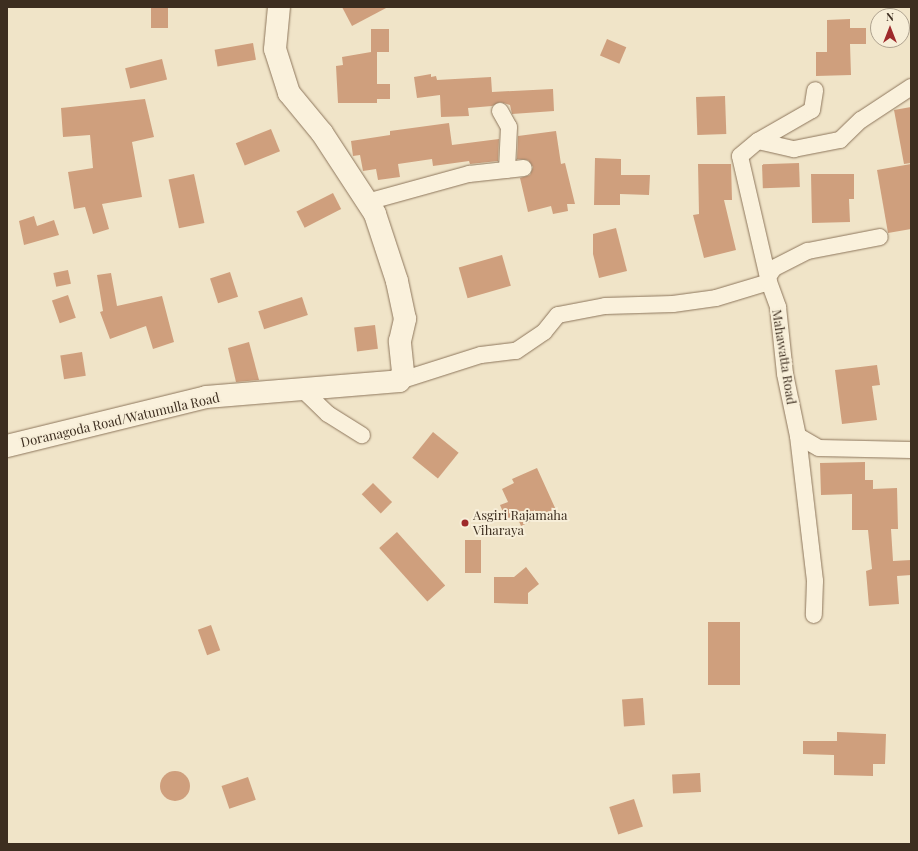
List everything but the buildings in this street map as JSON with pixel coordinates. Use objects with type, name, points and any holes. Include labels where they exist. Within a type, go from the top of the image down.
[{"type":"street","points":[[279,7],[275,49],[289,93],[322,133],[375,214],[397,281],[405,319],[400,341],[403,372],[399,381]]},
{"type":"street","points":[[758,141],[794,148],[840,140],[861,120],[911,87]]},
{"type":"street","points":[[758,141],[812,110],[816,90]]},
{"type":"street","points":[[500,111],[509,127],[507,170]]},
{"type":"street","name":"Mahawatta Road","points":[[758,141],[740,156],[768,280],[778,307],[785,374],[798,436],[815,581],[814,615]]},
{"type":"street","points":[[367,202],[469,174],[524,168]]},
{"type":"street","points":[[399,381],[481,355],[516,350],[544,332],[558,315],[605,306],[673,304],[716,298],[768,280],[774,268],[808,251],[880,237]]},
{"type":"street","name":"Doranagoda Road/Watumulla Road","points":[[7,446],[206,397],[399,381]]},
{"type":"street","points":[[301,388],[328,414],[362,435]]},
{"type":"street","points":[[798,436],[819,448],[911,450]]},
{"type":"place","name":"Asgiri Rajamaha Viharaya","points":[[465,523]]}]
